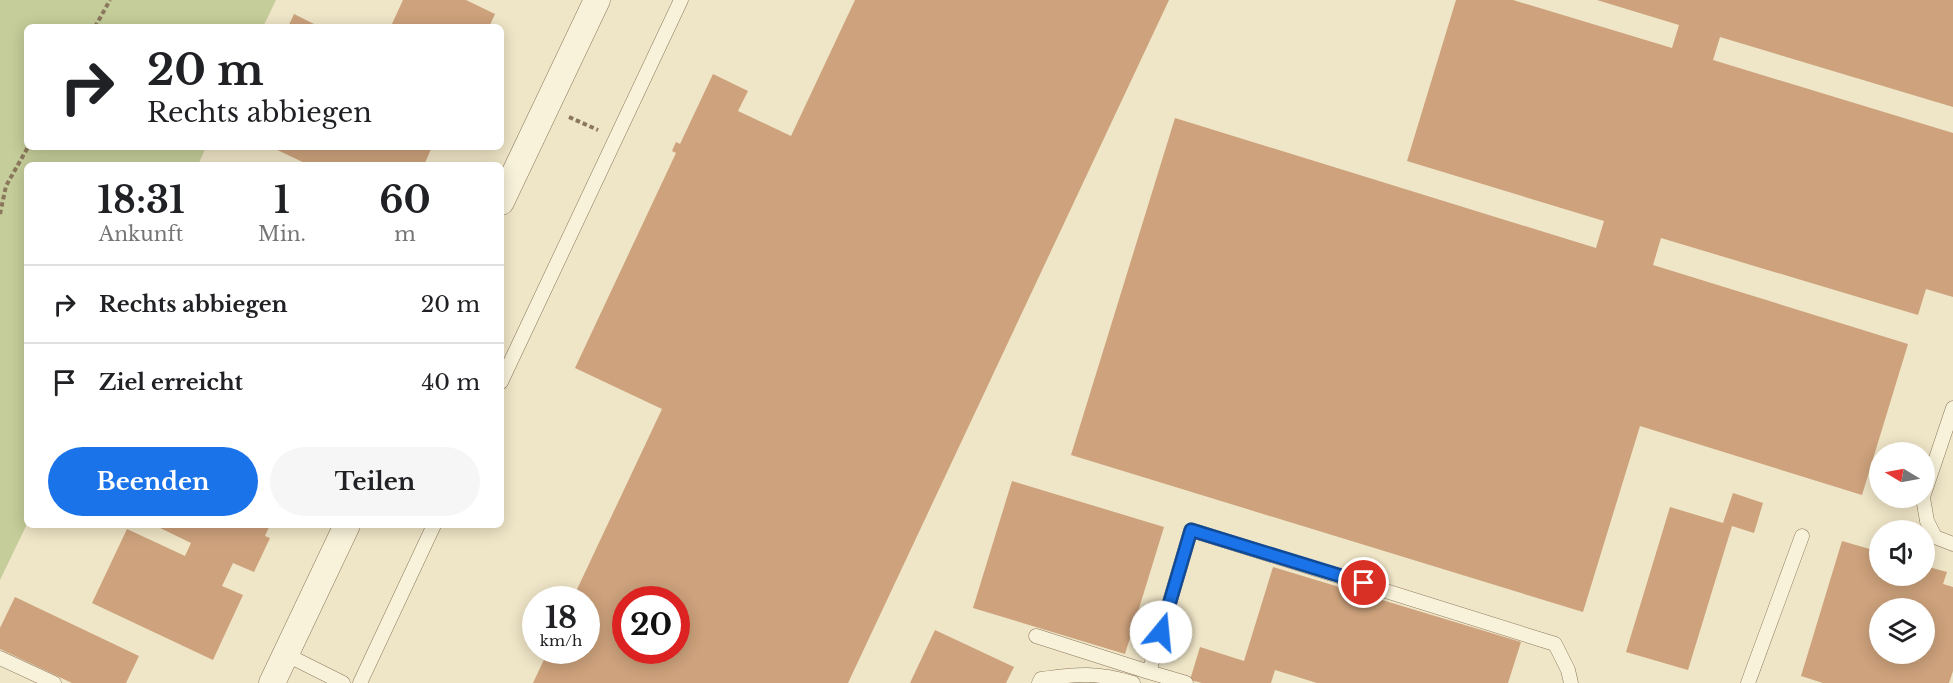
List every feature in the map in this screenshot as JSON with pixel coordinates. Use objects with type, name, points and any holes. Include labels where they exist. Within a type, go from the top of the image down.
[{"type":"street","points":[[504,196],[597,0]]},
{"type":"street","points":[[272,683],[346,528]]},
{"type":"lane","points":[[504,376],[681,0]]},
{"type":"lane","points":[[1935,463],[1953,408]]},
{"type":"lane","points":[[1925,508],[1927,521],[1935,537],[1953,544]]},
{"type":"lane","points":[[360,683],[433,528]]},
{"type":"lane","points":[[1149,672],[1191,530],[1555,644],[1568,670],[1571,683]]},
{"type":"lane","points":[[1748,683],[1802,536]]},
{"type":"lane","points":[[1036,636],[1186,683]]},
{"type":"lane","points":[[285,654],[343,683]]},
{"type":"lane","points":[[0,658],[54,683]]},
{"type":"lane","points":[[1039,683],[1041,679],[1076,674],[1106,674],[1133,683]]},
{"type":"path","points":[[97,24],[110,0]]},
{"type":"path","points":[[546,107],[616,138]]},
{"type":"path","points":[[0,214],[6,186],[26,150]]},
{"type":"green space","points":[[0,0],[276,0],[264,24],[24,24],[24,150],[205,150],[199,162],[24,162],[25,528],[0,580]]},
{"type":"building","points":[[403,0],[466,0],[495,14],[490,24],[392,24]]},
{"type":"building","points":[[855,0],[1169,0],[848,683],[533,683],[542,664],[600,664],[600,586],[579,586],[662,409],[575,368],[676,153],[672,151],[676,142],[680,144],[713,74],[748,91],[738,111],[791,136]]},
{"type":"building","points":[[1456,0],[1513,0],[1672,48],[1679,25],[1597,0],[1953,0],[1953,107],[1720,37],[1713,60],[1953,133],[1953,297],[1926,289],[1918,315],[1661,238],[1653,265],[1908,344],[1878,442],[1869,442],[1869,472],[1862,495],[1640,426],[1583,612],[1071,455],[1175,118],[1596,248],[1604,221],[1407,161]]},
{"type":"building","points":[[294,14],[314,24],[289,24]]},
{"type":"building","points":[[277,150],[431,150],[425,162],[303,162]]},
{"type":"building","points":[[1012,481],[1164,527],[1125,654],[973,608]]},
{"type":"building","points":[[1733,493],[1763,503],[1754,533],[1732,526],[1688,670],[1626,652],[1670,507],[1723,523]]},
{"type":"building","points":[[160,528],[269,528],[265,536],[270,538],[254,572],[233,563],[222,586],[243,595],[213,660],[92,603],[127,529],[185,556],[191,543]]},
{"type":"building","points":[[1842,541],[1869,549],[1869,586],[1935,586],[1935,569],[1947,572],[1943,584],[1953,587],[1953,671],[1949,683],[1823,683],[1801,676]]},
{"type":"building","points":[[1273,567],[1521,642],[1508,683],[1317,683],[1275,670],[1271,683],[1202,683],[1190,680],[1200,647],[1244,661]]},
{"type":"building","points":[[15,597],[139,656],[126,683],[72,683],[0,649],[0,628]]},
{"type":"building","points":[[935,630],[1014,667],[1006,683],[910,683]]},
{"type":"route","points":[[1161,632],[1191,530],[1364,583]]}]
